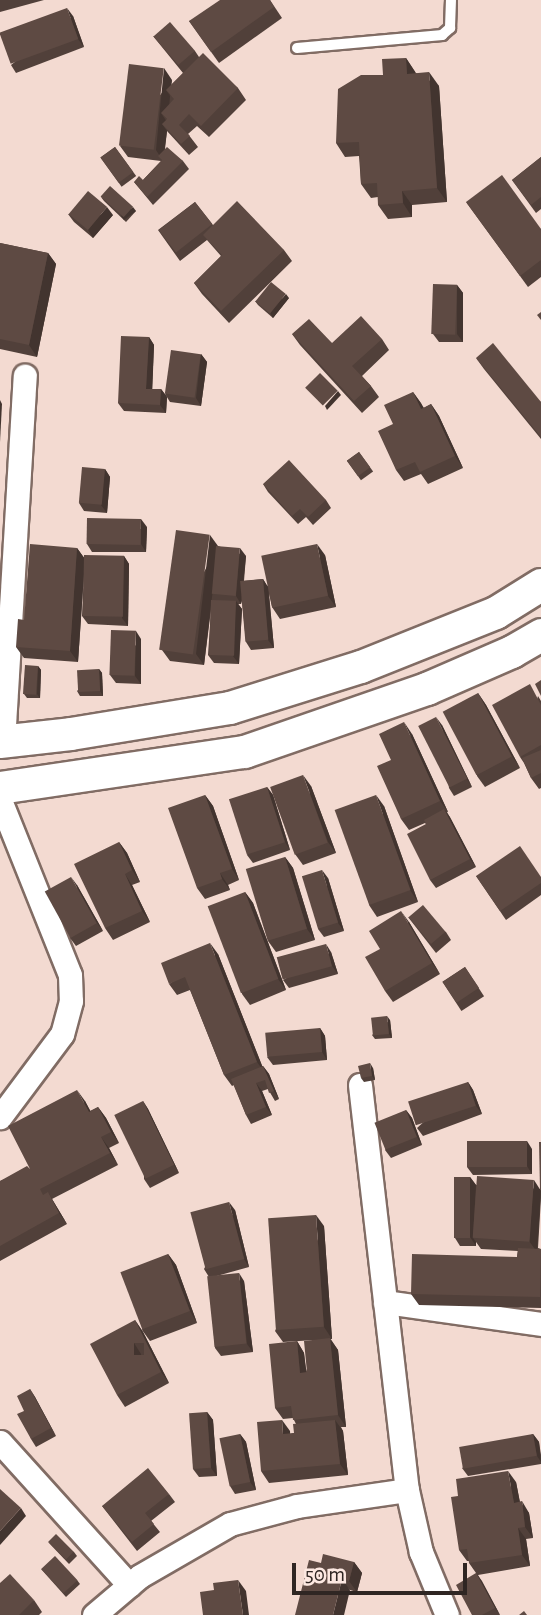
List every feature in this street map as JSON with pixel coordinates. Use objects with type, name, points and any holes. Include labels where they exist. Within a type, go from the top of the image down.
[{"type":"main road","points":[[1,742],[71,734],[230,708],[360,667],[496,613],[541,585]]},
{"type":"main road","points":[[0,788],[246,752],[427,689],[512,652],[541,635]]},
{"type":"street","points":[[1,742],[25,376]]},
{"type":"street","points":[[0,800],[70,975],[71,1001],[62,1034],[0,1117]]},
{"type":"street","points":[[360,1085],[407,1490],[421,1552],[447,1615]]},
{"type":"street","points":[[385,1302],[541,1324]]},
{"type":"street","points":[[0,1442],[129,1585]]},
{"type":"street","points":[[94,1615],[129,1585],[230,1524],[298,1506],[407,1490]]},
{"type":"lane","points":[[297,48],[442,34],[450,28],[451,0]]},
{"type":"building","points":[[220,0],[270,0],[274,7],[211,52],[189,21]]},
{"type":"building","points":[[67,8],[78,39],[11,64],[0,32]]},
{"type":"building","points":[[170,22],[195,51],[178,65],[153,36]]},
{"type":"building","points":[[203,53],[238,88],[201,126],[189,114],[179,125],[190,136],[181,144],[162,124],[167,119],[161,113],[174,99],[166,90]]},
{"type":"building","points":[[406,58],[407,74],[429,72],[437,188],[402,191],[403,203],[378,205],[377,183],[361,184],[359,142],[336,143],[338,89],[361,75],[383,75],[382,59]]},
{"type":"building","points":[[129,64],[164,68],[154,150],[119,145]]},
{"type":"building","points":[[115,147],[133,172],[119,183],[100,158]]},
{"type":"building","points":[[167,147],[183,161],[147,197],[134,182],[139,176],[143,180],[162,160],[158,156]]},
{"type":"building","points":[[541,157],[541,197],[531,205],[512,180]]},
{"type":"building","points":[[502,175],[541,229],[541,260],[520,276],[466,202]]},
{"type":"building","points":[[110,186],[133,207],[124,217],[101,196]]},
{"type":"building","points":[[88,191],[107,207],[88,230],[69,214]]},
{"type":"building","points":[[237,201],[284,250],[221,311],[194,283],[222,255],[203,235]]},
{"type":"building","points":[[195,202],[212,224],[176,252],[159,230]]},
{"type":"building","points":[[0,243],[48,253],[29,345],[0,339]]},
{"type":"building","points":[[271,282],[286,294],[270,313],[255,301]]},
{"type":"building","points":[[433,284],[457,285],[455,335],[431,334]]},
{"type":"building","points":[[361,316],[382,339],[352,366],[371,386],[354,401],[292,334],[309,319],[332,343]]},
{"type":"building","points":[[121,336],[149,337],[146,389],[161,389],[160,405],[118,403]]},
{"type":"building","points":[[493,343],[541,402],[541,437],[476,358]]},
{"type":"building","points":[[171,350],[201,354],[195,398],[165,394]]},
{"type":"building","points":[[320,373],[338,391],[323,406],[305,388]]},
{"type":"building","points":[[413,392],[421,409],[431,404],[455,456],[420,472],[415,462],[396,470],[378,431],[393,424],[384,405]]},
{"type":"building","points":[[359,452],[370,467],[358,476],[347,461]]},
{"type":"building","points":[[289,460],[326,500],[308,517],[300,509],[292,516],[263,484]]},
{"type":"building","points":[[82,467],[105,469],[102,505],[79,503]]},
{"type":"building","points":[[87,518],[141,519],[141,545],[87,544]]},
{"type":"building","points":[[176,530],[210,535],[193,655],[159,650]]},
{"type":"building","points":[[30,544],[77,548],[70,651],[16,647],[18,619],[24,620]]},
{"type":"building","points":[[317,544],[328,596],[272,608],[261,556]]},
{"type":"building","points":[[216,546],[240,548],[236,596],[212,594]]},
{"type":"building","points":[[84,555],[124,556],[123,617],[83,616]]},
{"type":"building","points":[[263,579],[268,640],[245,642],[240,581]]},
{"type":"building","points":[[211,600],[236,601],[234,656],[209,655]]},
{"type":"building","points":[[111,630],[136,631],[134,676],[109,675]]},
{"type":"building","points":[[25,665],[38,666],[36,695],[23,694]]},
{"type":"building","points":[[99,669],[100,691],[78,692],[77,670]]},
{"type":"building","points":[[541,680],[541,696],[535,684]]},
{"type":"building","points":[[530,684],[541,705],[541,745],[520,757],[492,705]]},
{"type":"building","points":[[478,693],[512,757],[476,775],[443,712]]},
{"type":"building","points":[[436,717],[467,778],[450,788],[418,726]]},
{"type":"building","points":[[404,722],[440,801],[401,819],[377,766],[391,760],[379,734]]},
{"type":"building","points":[[541,750],[541,773],[531,778],[522,758]]},
{"type":"building","points":[[303,775],[328,843],[295,855],[270,787]]},
{"type":"building","points":[[267,787],[285,842],[247,855],[229,799]]},
{"type":"building","points":[[205,795],[232,869],[220,873],[222,879],[197,888],[168,808]]},
{"type":"building","points":[[376,795],[411,890],[369,905],[335,810]]},
{"type":"building","points":[[444,809],[470,859],[430,880],[407,834],[426,824],[424,820]]},
{"type":"building","points":[[119,842],[132,870],[125,874],[142,911],[105,928],[74,864]]},
{"type":"building","points":[[520,846],[541,877],[541,883],[500,911],[476,876]]},
{"type":"building","points":[[285,857],[307,929],[268,941],[246,869]]},
{"type":"building","points":[[322,870],[338,923],[318,929],[302,876]]},
{"type":"building","points":[[71,877],[97,923],[70,938],[45,892]]},
{"type":"building","points":[[245,892],[278,979],[241,993],[208,906]]},
{"type":"building","points":[[423,905],[445,932],[431,944],[408,917]]},
{"type":"building","points":[[401,911],[432,963],[385,991],[365,957],[380,949],[369,931]]},
{"type":"building","points":[[210,943],[257,1062],[224,1075],[185,977],[169,984],[161,963]]},
{"type":"building","points":[[326,944],[332,966],[283,979],[277,957]]},
{"type":"building","points":[[465,967],[479,988],[457,1003],[443,982]]},
{"type":"building","points":[[387,1016],[389,1034],[373,1036],[371,1018]]},
{"type":"building","points":[[320,1028],[322,1052],[267,1057],[265,1033]]},
{"type":"building","points":[[370,1063],[372,1076],[361,1078],[358,1066]]},
{"type":"building","points":[[263,1066],[274,1091],[269,1093],[265,1080],[256,1083],[266,1107],[246,1115],[231,1079]]},
{"type":"building","points":[[468,1082],[476,1106],[416,1125],[408,1101]]},
{"type":"building","points":[[77,1090],[89,1112],[98,1107],[111,1132],[101,1137],[110,1153],[40,1189],[43,1195],[48,1192],[59,1213],[0,1246],[0,1181],[27,1166],[30,1169],[8,1126]]},
{"type":"building","points":[[143,1101],[174,1165],[145,1179],[114,1115]]},
{"type":"building","points":[[406,1110],[417,1137],[385,1150],[374,1123]]},
{"type":"building","points":[[467,1141],[527,1141],[527,1167],[467,1167]]},
{"type":"building","points":[[541,1142],[541,1190],[540,1190]]},
{"type":"building","points":[[477,1176],[534,1180],[530,1242],[473,1238]]},
{"type":"building","points":[[454,1177],[470,1177],[470,1238],[454,1238]]},
{"type":"building","points":[[229,1202],[244,1259],[206,1269],[190,1212]]},
{"type":"building","points":[[316,1215],[324,1327],[276,1330],[268,1218]]},
{"type":"building","points":[[518,1248],[541,1249],[540,1297],[411,1294],[412,1254],[517,1257]]},
{"type":"building","points":[[168,1254],[190,1311],[142,1329],[120,1272]]},
{"type":"building","points":[[239,1273],[246,1344],[215,1347],[207,1276]]},
{"type":"building","points":[[135,1320],[161,1372],[117,1395],[90,1344]],"holes":[[[134,1343],[144,1343],[144,1355],[134,1355]]]},
{"type":"building","points":[[330,1338],[338,1415],[293,1420],[291,1406],[275,1408],[269,1344],[297,1341],[300,1373],[307,1372],[304,1341]]},
{"type":"building","points":[[30,1389],[51,1428],[31,1439],[17,1414],[24,1411],[17,1396]]},
{"type":"building","points":[[207,1412],[211,1468],[193,1469],[189,1413]]},
{"type":"building","points":[[282,1420],[283,1434],[294,1433],[293,1424],[335,1420],[340,1464],[261,1471],[257,1422]]},
{"type":"building","points":[[240,1434],[250,1482],[230,1486],[219,1438]]},
{"type":"building","points":[[533,1434],[537,1456],[463,1469],[459,1447]]},
{"type":"building","points":[[148,1468],[169,1494],[145,1513],[154,1524],[132,1542],[102,1506]]},
{"type":"building","points":[[508,1471],[514,1503],[522,1501],[525,1527],[518,1528],[522,1555],[469,1563],[467,1549],[459,1550],[451,1497],[458,1496],[456,1479]]},
{"type":"building","points":[[0,1489],[21,1508],[0,1531]]},
{"type":"building","points":[[56,1534],[74,1552],[66,1559],[48,1542]]},
{"type":"building","points":[[323,1554],[354,1562],[349,1581],[342,1579],[333,1615],[295,1615],[309,1560],[321,1563]]},
{"type":"building","points":[[55,1556],[78,1580],[64,1593],[41,1569]]},
{"type":"building","points":[[476,1573],[495,1608],[482,1615],[472,1615],[456,1585]]},
{"type":"building","points":[[10,1574],[34,1600],[19,1615],[0,1615],[0,1583]]},
{"type":"building","points":[[238,1580],[243,1615],[203,1615],[200,1592],[214,1590],[213,1583]]}]
